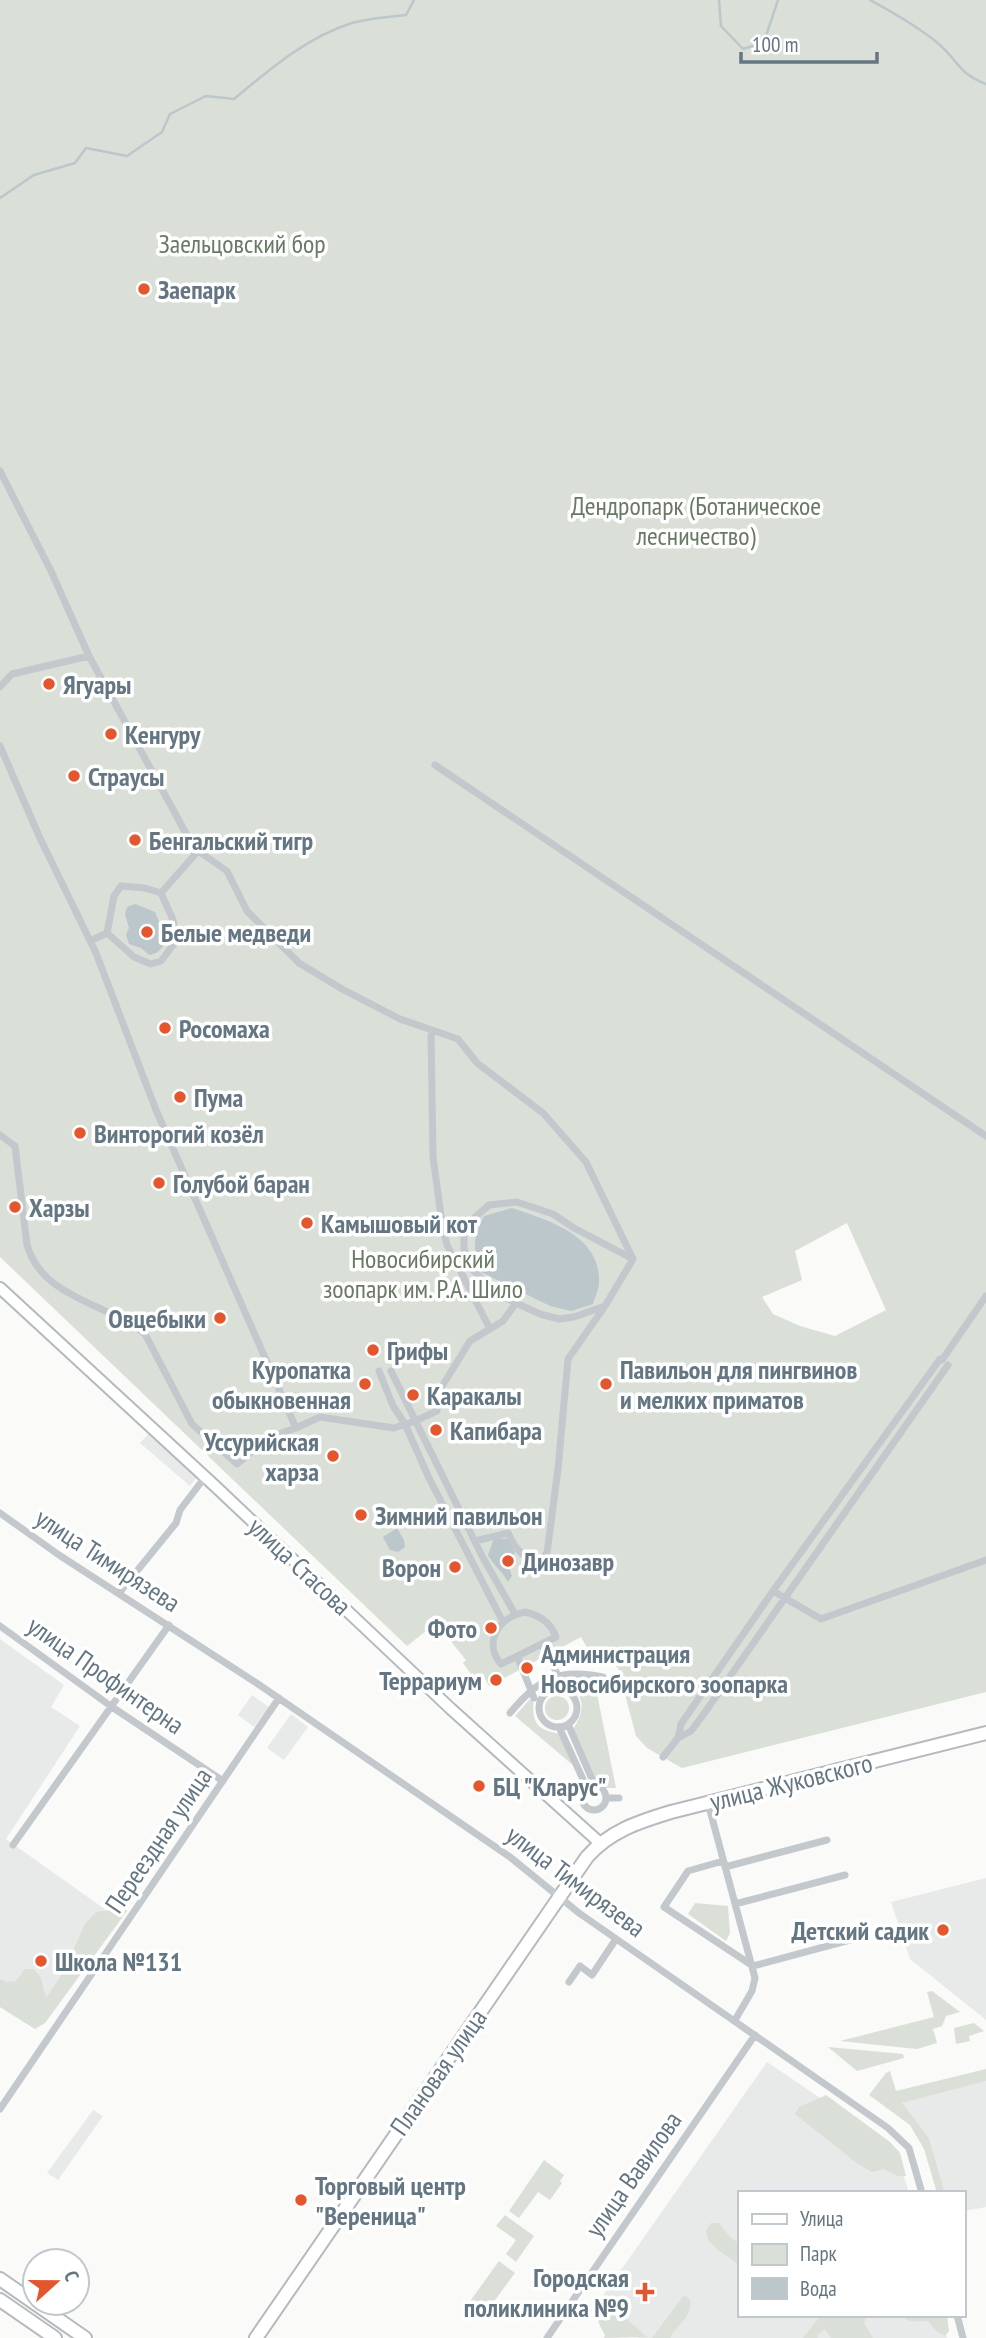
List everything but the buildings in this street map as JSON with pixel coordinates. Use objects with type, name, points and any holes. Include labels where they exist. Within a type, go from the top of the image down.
[{"type":"main road","name":"улица Жуковского","points":[[600,1843],[626,1827],[708,1802],[986,1733]]},
{"type":"main road","name":"Плановая улица","points":[[256,2338],[559,1897],[600,1843]]},
{"type":"main road","points":[[0,2279],[85,2338]]},
{"type":"main road","points":[[0,2300],[55,2338]]},
{"type":"street","points":[[0,471],[51,571],[89,656],[194,848],[227,871],[247,911],[299,963],[400,1019],[458,1039],[477,1063],[543,1114],[586,1162],[633,1259]]},
{"type":"street","points":[[0,687],[12,674],[89,656]]},
{"type":"street","points":[[0,746],[90,941],[156,1110],[296,1428]]},
{"type":"street","points":[[435,765],[986,1136]]},
{"type":"street","points":[[0,775],[10,771]]},
{"type":"street","points":[[161,893],[198,851]]},
{"type":"street","points":[[121,886],[145,888],[161,893],[173,920],[177,940],[161,961],[151,964],[134,957],[107,933],[114,896],[121,886]]},
{"type":"street","points":[[90,941],[107,933]]},
{"type":"street","points":[[431,1031],[433,1157],[443,1230],[447,1245],[489,1329]]},
{"type":"street","points":[[0,1135],[15,1146],[31,1260],[60,1289],[134,1325],[145,1334],[192,1424],[237,1464],[267,1438],[320,1417],[394,1428],[436,1411],[438,1393],[470,1341],[503,1321],[516,1303]]},
{"type":"street","points":[[443,1230],[464,1227],[489,1205],[517,1202],[554,1214],[574,1228],[633,1259]]},
{"type":"street","points":[[464,1227],[464,1249],[471,1268],[500,1295],[540,1314],[559,1319],[574,1317],[605,1306]]},
{"type":"street","points":[[475,1541],[508,1533],[513,1546],[525,1558],[539,1563],[547,1553],[568,1359],[605,1306],[633,1259]]},
{"type":"street","name":"улица Стасова","points":[[0,1288],[205,1476],[444,1702],[600,1843]]},
{"type":"street","points":[[678,1738],[691,1731],[703,1715],[986,1296]]},
{"type":"street","points":[[663,1758],[678,1738],[681,1724],[773,1591],[943,1361]]},
{"type":"street","points":[[379,1371],[393,1406],[405,1424],[463,1547],[503,1622]]},
{"type":"street","points":[[390,1371],[475,1541],[515,1614]]},
{"type":"street","points":[[119,1592],[176,1524],[180,1510],[205,1476]]},
{"type":"street","name":"улица Тимирязева","points":[[0,1513],[59,1555],[279,1698],[510,1857],[616,1939],[888,2128],[909,2148],[921,2191]]},
{"type":"street","points":[[773,1591],[821,1619],[986,1560]]},
{"type":"street","points":[[525,1612],[538,1615],[547,1622],[556,1637],[518,1660],[502,1664],[495,1654],[494,1644],[496,1631],[503,1622],[515,1614],[525,1612]]},
{"type":"street","points":[[13,1844],[169,1625]]},
{"type":"street","name":"улица Профинтерна","points":[[0,1626],[112,1707],[223,1781]]},
{"type":"street","points":[[545,1646],[558,1676]]},
{"type":"street","points":[[518,1660],[534,1698]]},
{"type":"street","points":[[510,1713],[530,1690],[545,1681],[580,1672],[603,1677]]},
{"type":"street","points":[[545,1681],[549,1691]]},
{"type":"street","points":[[549,1691],[568,1692],[576,1702],[576,1714],[564,1726],[545,1722],[539,1712],[541,1700],[549,1691]]},
{"type":"street","name":"Переездная улица","points":[[0,2109],[279,1698]]},
{"type":"street","points":[[564,1726],[591,1787],[603,1791],[606,1798],[601,1808],[588,1812],[582,1799],[591,1787]]},
{"type":"street","points":[[606,1798],[619,1798]]},
{"type":"street","points":[[708,1802],[755,1978],[752,1991],[735,2020]]},
{"type":"street","points":[[827,1840],[688,1871],[664,1906],[753,1966],[861,1937]]},
{"type":"street","points":[[735,1904],[845,1875]]},
{"type":"street","points":[[569,1982],[580,1966],[592,1975],[616,1939]]},
{"type":"street","name":"улица Вавилова","points":[[547,2338],[755,2035]]},
{"type":"street","points":[[958,2317],[963,2338]]},
{"type":"shaded area","points":[[149,1433],[198,1476],[190,1486],[140,1443]]},
{"type":"shaded area","points":[[0,1639],[64,1685],[51,1707],[80,1726],[6,1839],[113,1915],[35,2029],[0,2007]]},
{"type":"shaded area","points":[[252,1695],[269,1707],[254,1727],[238,1715]]},
{"type":"shaded area","points":[[291,1714],[308,1727],[284,1760],[267,1748]]},
{"type":"shaded area","name":"Детский садик","points":[[986,1878],[986,2020],[910,1959],[891,1902]]},
{"type":"shaded area","points":[[767,2062],[878,2137],[900,2164],[908,2191],[738,2191],[738,2317],[941,2317],[947,2338],[639,2338],[595,2307]]},
{"type":"shaded area","points":[[986,2081],[986,2207],[965,2209],[965,2191],[944,2191],[929,2138],[901,2103]]},
{"type":"shaded area","points":[[93,2110],[103,2116],[58,2180],[47,2173]]},
{"type":"green space","points":[[0,0],[986,0],[986,1692],[682,1768],[647,1748],[636,1736],[618,1668],[588,1649],[581,1637],[489,1686],[482,1673],[473,1677],[463,1663],[466,1660],[436,1623],[407,1646],[0,1257]],"holes":[[[847,1223],[886,1310],[835,1336],[800,1326],[773,1314],[762,1297],[802,1280],[795,1251]]]},
{"type":"green space","points":[[570,1678],[594,1679],[616,1788],[605,1788],[596,1781],[573,1729],[582,1708],[581,1701],[575,1690],[560,1683]]},
{"type":"green space","points":[[557,1696],[566,1699],[569,1708],[566,1717],[557,1720],[548,1717],[545,1708],[548,1699]]},
{"type":"green space","points":[[534,1698],[533,1713],[537,1724],[545,1730],[560,1734],[574,1766],[515,1716]]},
{"type":"green space","points":[[124,1903],[127,1911],[45,2023],[35,2029],[0,2007],[0,1979],[7,1982],[16,1981],[25,1969],[33,1969],[37,1973],[47,1997],[65,1969],[85,1924],[96,1912],[110,1910]]},
{"type":"green space","points":[[695,1903],[728,1906],[730,1933],[726,1941],[688,1914]]},
{"type":"green space","points":[[932,1991],[960,2012],[946,2016],[942,2026],[933,2029],[937,2043],[917,2049],[840,2041],[934,2017],[927,1992]]},
{"type":"green space","points":[[974,2023],[984,2031],[969,2036],[970,2041],[956,2044],[954,2028]]},
{"type":"green space","points":[[828,2047],[903,2054],[904,2058],[857,2071]]},
{"type":"green space","points":[[986,2069],[986,2081],[902,2103],[929,2138],[944,2191],[936,2191],[924,2149],[910,2125],[869,2095],[890,2071],[896,2091]]},
{"type":"green space","points":[[826,2095],[890,2142],[900,2153],[906,2176],[898,2176],[884,2169],[872,2172],[795,2114],[799,2107]]},
{"type":"green space","points":[[544,2160],[564,2175],[560,2181],[562,2183],[550,2200],[538,2192],[519,2218],[509,2211]]},
{"type":"green space","points":[[505,2215],[534,2236],[516,2262],[506,2254],[516,2240],[496,2226]]},
{"type":"green space","points":[[711,2223],[719,2223],[738,2242],[738,2264],[710,2242],[706,2230]]},
{"type":"green space","points":[[499,2261],[515,2273],[484,2315],[468,2304]]},
{"type":"green space","points":[[684,2295],[690,2299],[691,2305],[684,2320],[670,2338],[652,2338]]},
{"type":"green space","points":[[600,2305],[609,2307],[612,2315],[628,2320],[647,2337],[604,2338],[597,2317]]},
{"type":"green space","points":[[819,2317],[866,2317],[864,2323],[873,2338],[831,2338],[825,2329],[817,2335],[818,2338],[803,2338]]},
{"type":"green space","points":[[947,2317],[949,2331],[945,2336],[935,2330],[928,2321],[910,2321],[904,2318]]},
{"type":"water","name":"Белые медведи","points":[[135,904],[155,912],[160,924],[167,929],[163,946],[154,954],[149,955],[141,948],[129,944],[126,935],[129,928],[125,914],[127,907]]},
{"type":"water","points":[[512,1208],[555,1224],[582,1241],[597,1266],[599,1282],[593,1304],[571,1311],[550,1306],[481,1272],[475,1244],[484,1216]]},
{"type":"water","points":[[397,1528],[405,1547],[398,1552],[390,1550],[383,1537]]},
{"type":"water","points":[[494,1538],[507,1539],[515,1552],[506,1567],[512,1576],[508,1582],[488,1555]]},
{"type":"waterway","points":[[0,198],[34,175],[75,163],[86,148],[127,156],[162,132],[170,114],[206,96],[234,99],[304,45],[358,21],[406,15],[414,0]]},
{"type":"waterway","points":[[719,0],[721,26],[743,49],[764,42],[778,0]]},
{"type":"waterway","points":[[870,0],[924,32],[940,45],[964,72],[986,84]]},
{"type":"place","name":"Заепарк","points":[[144,289]]},
{"type":"place","name":"Ягуары","points":[[49,684]]},
{"type":"place","name":"Кенгуру","points":[[111,734]]},
{"type":"place","name":"Страусы","points":[[74,776]]},
{"type":"place","name":"Бенгальский тигр","points":[[135,840]]},
{"type":"place","name":"Белые медведи","points":[[147,932]]},
{"type":"place","name":"Росомаха","points":[[165,1028]]},
{"type":"place","name":"Пума","points":[[180,1097]]},
{"type":"place","name":"Винторогий козёл","points":[[80,1133]]},
{"type":"place","name":"Голубой баран","points":[[159,1183]]},
{"type":"place","name":"Харзы","points":[[15,1207]]},
{"type":"place","name":"Камышовый кот","points":[[307,1223]]},
{"type":"place","name":"Овцебыки","points":[[220,1318]]},
{"type":"place","name":"Грифы","points":[[373,1350]]},
{"type":"place","name":"Куропатка обыкновенная","points":[[365,1384]]},
{"type":"place","name":"Павильон для пингвинов и мелких приматов","points":[[606,1384]]},
{"type":"place","name":"Каракалы","points":[[413,1395]]},
{"type":"place","name":"Капибара","points":[[436,1430]]},
{"type":"place","name":"Уссурийская харза","points":[[333,1456]]},
{"type":"place","name":"Зимний павильон","points":[[361,1515]]},
{"type":"place","name":"Динозавр","points":[[508,1561]]},
{"type":"place","name":"Ворон","points":[[455,1567]]},
{"type":"place","name":"Фото","points":[[491,1628]]},
{"type":"place","name":"Администрация Новосибирского зоопарка","points":[[527,1668]]},
{"type":"place","name":"Террариум","points":[[496,1680]]},
{"type":"place","name":"БЦ \"Кларус\"","points":[[479,1786]]},
{"type":"place","name":"Детский садик","points":[[943,1930]]},
{"type":"place","name":"Школа №131","points":[[41,1961]]},
{"type":"place","name":"Торговый центр \"Вереница\"","points":[[301,2200]]},
{"type":"place","name":"Городская поликлиника №9","points":[[645,2292]]},
{"type":"park label","name":"Заельцовский бор","points":[[242,243]]},
{"type":"park label","name":"Дендропарк (Ботаническое лесничество)","points":[[696,520]]},
{"type":"park label","name":"Новосибирский зоопарк им. Р.А. Шило","points":[[423,1273]]}]
